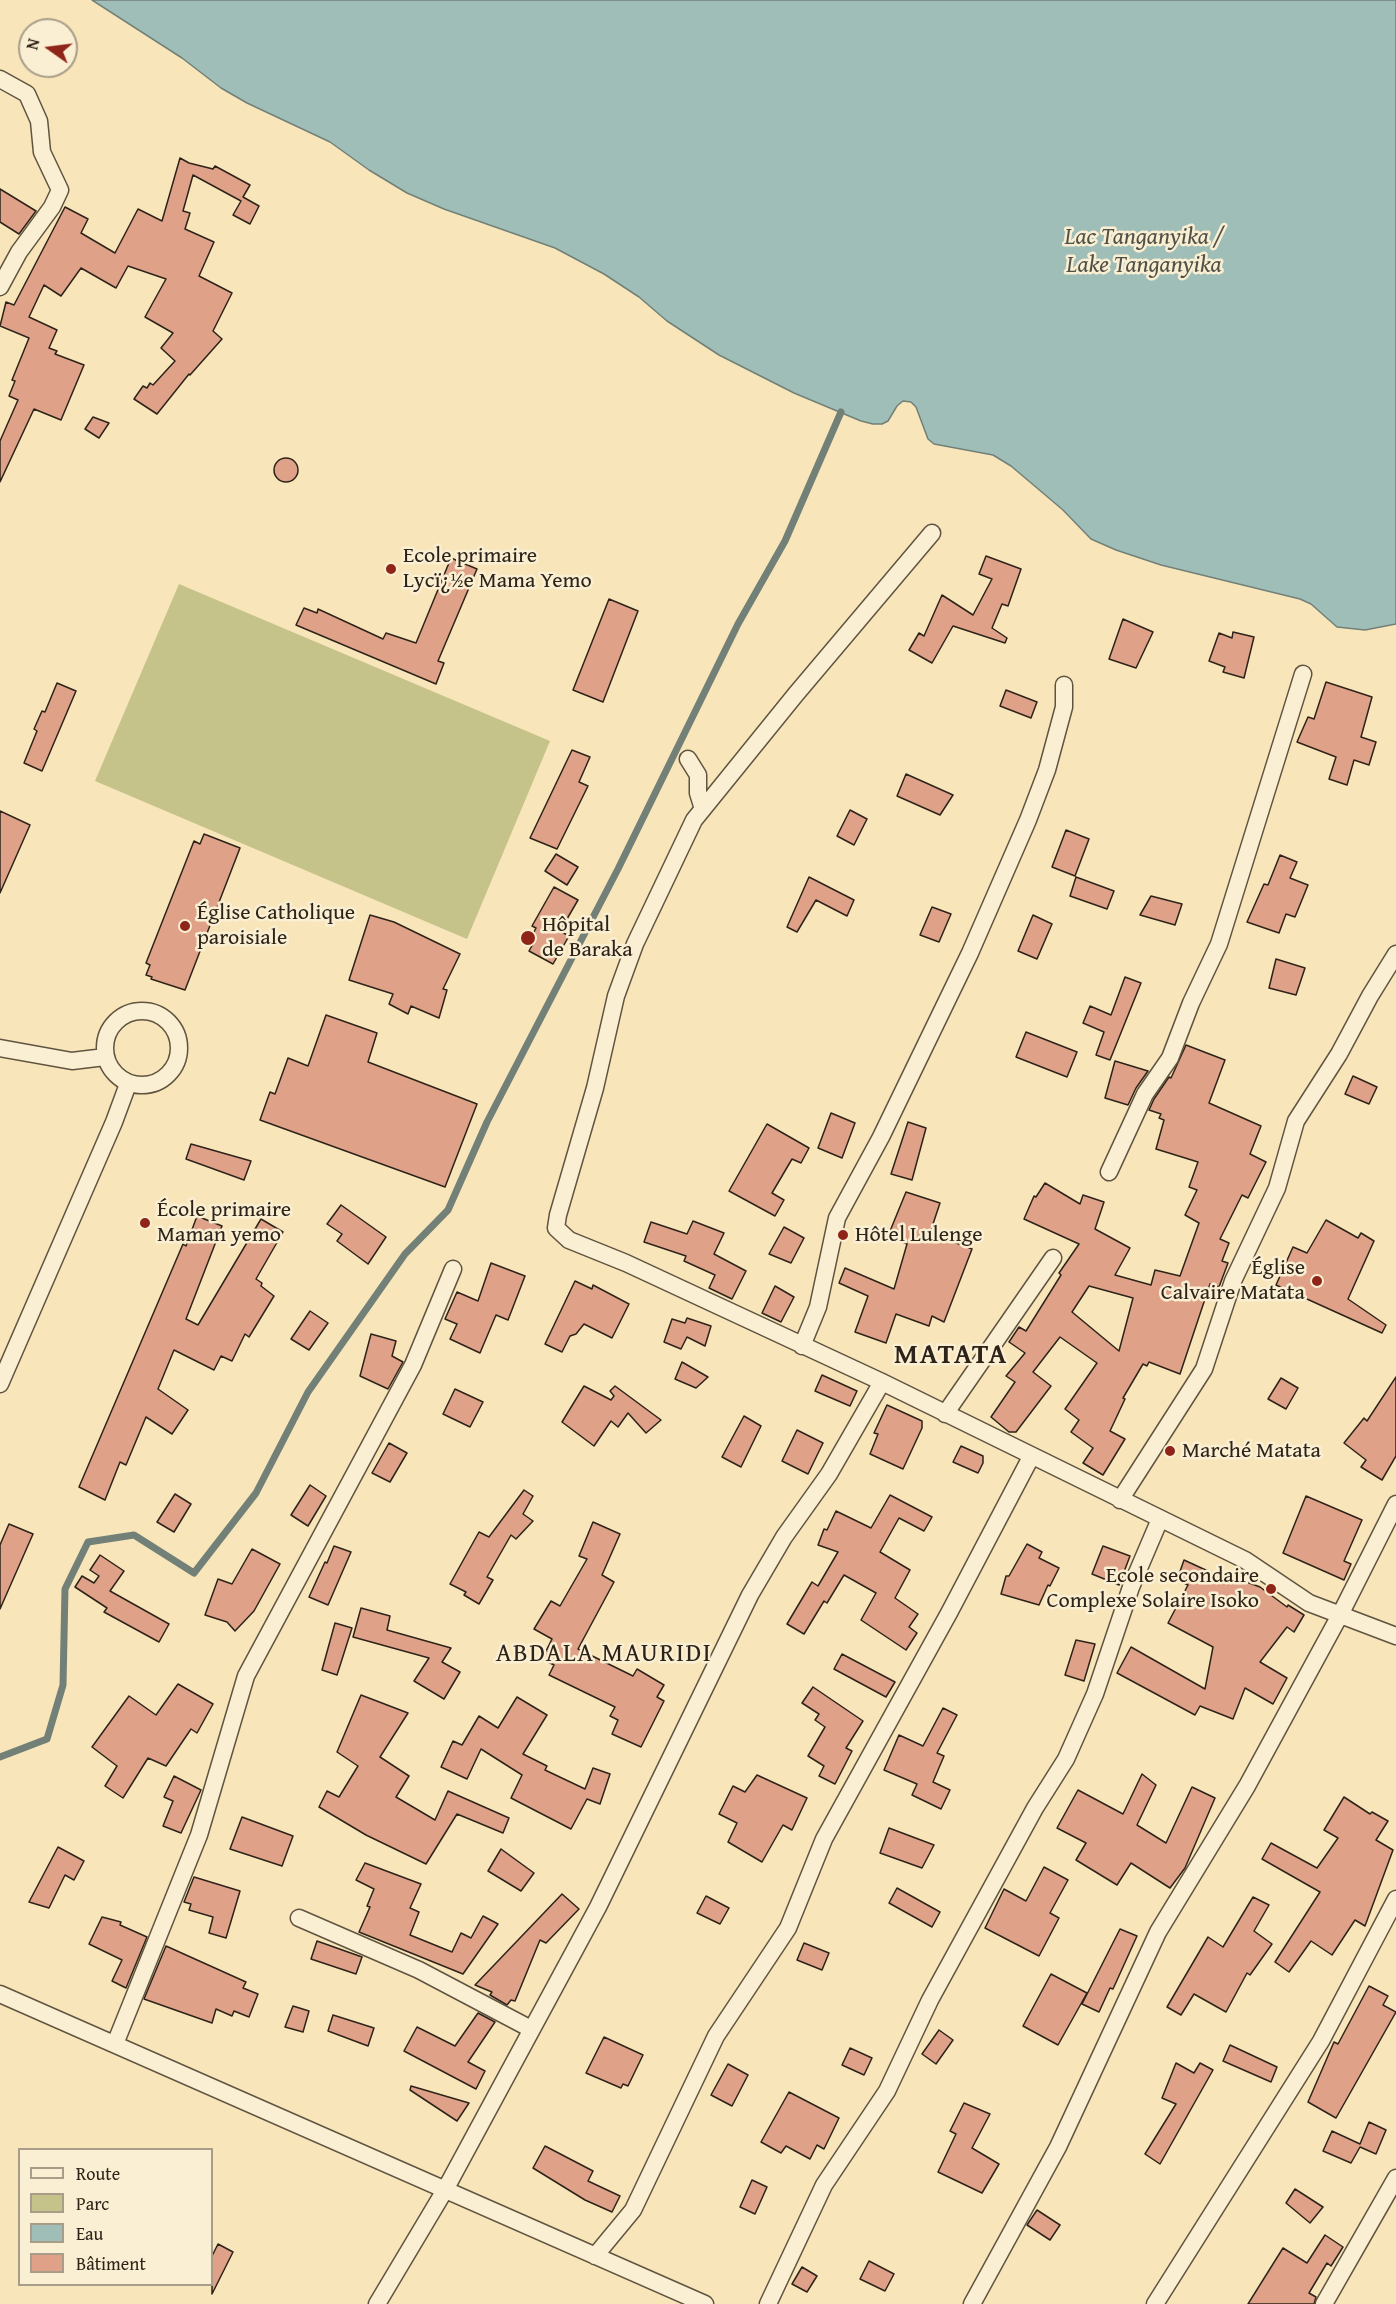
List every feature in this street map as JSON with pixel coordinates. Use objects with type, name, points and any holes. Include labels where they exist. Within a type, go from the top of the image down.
[{"type":"street","points":[[0,79],[27,94],[39,121],[42,152],[60,190],[19,252],[0,287]]},
{"type":"street","points":[[932,533],[795,694],[694,820],[635,944],[616,996],[595,1088],[556,1228],[569,1240],[626,1263],[882,1382],[1245,1560],[1309,1603],[1396,1636]]},
{"type":"street","points":[[1109,1172],[1145,1094],[1170,1058],[1191,1003],[1218,944],[1303,674]]},
{"type":"street","points":[[802,1346],[818,1307],[837,1218],[881,1137],[970,953],[1028,820],[1047,770],[1064,707],[1064,685]]},
{"type":"street","points":[[688,759],[698,775],[698,793],[703,809]]},
{"type":"street","points":[[1120,1500],[1204,1369],[1233,1281],[1277,1188],[1296,1121],[1339,1054],[1396,954]]},
{"type":"street","points":[[150,1011],[167,1019],[177,1035],[179,1053],[176,1065],[168,1076],[156,1084],[142,1086],[128,1084],[113,1073],[105,1057],[106,1037],[116,1020],[132,1012],[150,1011]]},
{"type":"street","points":[[0,1048],[72,1062],[105,1057]]},
{"type":"street","points":[[0,1384],[128,1084]]},
{"type":"street","points":[[945,1414],[1053,1258]]},
{"type":"street","points":[[115,2044],[199,1835],[246,1676],[414,1365],[453,1269]]},
{"type":"street","points":[[377,2304],[445,2190],[598,1907],[750,1594],[784,1537],[829,1474],[882,1382]]},
{"type":"street","points":[[595,2256],[633,2210],[716,2036],[788,1928],[824,1839],[949,1613],[1031,1456]]},
{"type":"street","points":[[972,2304],[1058,2147],[1158,1932],[1248,1786],[1340,1615],[1396,1503]]},
{"type":"street","points":[[768,2304],[824,2185],[887,2091],[930,2000],[1035,1808],[1066,1759],[1095,1694],[1131,1587],[1160,1520]]},
{"type":"street","points":[[1155,2304],[1321,2041],[1396,1899]]},
{"type":"street","points":[[299,1918],[419,1970],[531,2029]]},
{"type":"street","points":[[0,1994],[705,2304]]},
{"type":"street","points":[[1324,2304],[1396,2178]]},
{"type":"green space","points":[[179,584],[550,741],[467,939],[95,781]]},
{"type":"water","name":"Lac Tanganyika / Lake Tanganyika","points":[[92,0],[1396,0],[1396,624],[1365,630],[1337,627],[1311,604],[1300,599],[1161,565],[1091,539],[1063,510],[1011,466],[993,455],[934,444],[928,439],[916,407],[911,402],[903,401],[888,421],[873,424],[794,393],[719,355],[667,321],[639,297],[604,274],[555,248],[444,209],[407,193],[369,170],[330,142],[247,103],[221,88],[182,58]]},
{"type":"building","points":[[180,158],[189,163],[213,169],[215,166],[250,185],[243,197],[259,206],[250,224],[233,215],[241,201],[193,175],[183,211],[190,213],[185,229],[214,242],[199,276],[232,293],[213,331],[222,339],[189,374],[157,414],[134,399],[143,386],[147,388],[150,383],[153,385],[175,361],[161,348],[173,333],[145,317],[166,279],[128,266],[116,288],[81,268],[61,296],[44,285],[29,317],[57,330],[49,348],[57,351],[55,354],[84,365],[61,420],[34,409],[0,482],[0,441],[18,400],[9,396],[15,381],[12,380],[29,338],[0,326],[6,302],[14,305],[65,207],[88,219],[81,233],[115,253],[138,209],[162,221]]},
{"type":"building","points":[[0,189],[36,211],[19,234],[0,222]]},
{"type":"building","points":[[93,417],[109,423],[99,438],[85,429]]},
{"type":"building","points":[[286,458],[291,459],[297,465],[297,475],[291,481],[286,482],[281,481],[275,475],[274,470],[275,465],[281,459]]},
{"type":"building","points":[[986,556],[1021,569],[1008,606],[1002,604],[992,628],[1007,638],[1005,643],[953,626],[932,663],[909,650],[919,633],[924,636],[942,595],[973,615],[992,579],[979,574]]},
{"type":"building","points":[[451,558],[477,569],[438,661],[444,663],[436,684],[296,625],[304,608],[317,613],[318,609],[383,639],[386,633],[416,643]]},
{"type":"building","points":[[609,599],[638,611],[603,702],[573,690]]},
{"type":"building","points":[[1123,619],[1153,632],[1136,668],[1109,659]]},
{"type":"building","points":[[1233,632],[1254,637],[1244,678],[1223,672],[1225,667],[1209,661],[1219,633],[1232,638]]},
{"type":"building","points":[[1326,682],[1372,697],[1361,737],[1376,742],[1369,765],[1354,760],[1347,785],[1329,779],[1336,757],[1297,742],[1308,717],[1314,719]]},
{"type":"building","points":[[57,683],[76,691],[42,771],[24,763],[37,731],[34,729],[42,711],[45,712]]},
{"type":"building","points":[[1006,690],[1037,702],[1031,718],[1000,706]]},
{"type":"building","points":[[572,750],[590,757],[579,782],[588,786],[557,849],[530,838]]},
{"type":"building","points":[[906,774],[953,795],[940,815],[897,796]]},
{"type":"building","points":[[850,810],[867,819],[854,845],[837,836]]},
{"type":"building","points":[[0,811],[30,825],[0,893]]},
{"type":"building","points":[[1066,830],[1089,839],[1075,876],[1052,867]]},
{"type":"building","name":"Église Catholique paroisiale","points":[[204,834],[240,848],[185,990],[151,979],[152,977],[146,975],[150,965],[146,963],[194,841],[200,844]]},
{"type":"building","points":[[556,854],[578,867],[567,885],[545,871]]},
{"type":"building","points":[[1280,855],[1297,862],[1290,878],[1308,885],[1295,917],[1286,914],[1279,933],[1247,922],[1264,884],[1268,885]]},
{"type":"building","points":[[809,877],[854,900],[847,916],[816,900],[797,932],[787,927]]},
{"type":"building","points":[[1076,877],[1114,891],[1107,909],[1070,896]]},
{"type":"building","points":[[554,887],[578,900],[560,931],[569,936],[553,964],[529,951],[534,942],[530,940],[536,928],[532,926]]},
{"type":"building","points":[[1151,896],[1182,904],[1175,925],[1140,915]]},
{"type":"building","points":[[932,907],[951,914],[939,942],[920,935]]},
{"type":"building","points":[[370,915],[394,922],[460,954],[443,989],[447,990],[439,1018],[411,1006],[408,1014],[389,1004],[393,994],[349,980]]},
{"type":"building","points":[[1033,915],[1052,924],[1037,959],[1018,951]]},
{"type":"building","points":[[1276,959],[1305,968],[1296,995],[1269,988]]},
{"type":"building","points":[[1125,977],[1141,983],[1110,1060],[1096,1055],[1104,1032],[1083,1023],[1090,1006],[1111,1015]]},
{"type":"building","points":[[326,1015],[377,1033],[368,1062],[477,1104],[445,1187],[260,1120],[270,1092],[275,1094],[288,1058],[308,1066]]},
{"type":"building","points":[[1026,1032],[1077,1052],[1067,1077],[1016,1057]]},
{"type":"building","points":[[1186,1045],[1225,1060],[1209,1103],[1261,1126],[1250,1154],[1266,1162],[1248,1198],[1242,1195],[1220,1239],[1229,1243],[1222,1261],[1228,1263],[1219,1287],[1210,1284],[1180,1374],[1149,1362],[1147,1366],[1143,1364],[1123,1398],[1125,1399],[1110,1431],[1125,1439],[1103,1475],[1083,1463],[1093,1448],[1071,1432],[1079,1420],[1065,1409],[1097,1363],[1060,1337],[1033,1372],[1051,1386],[1016,1432],[1009,1432],[991,1417],[1015,1382],[1006,1376],[1025,1353],[1009,1342],[1019,1327],[1026,1331],[1061,1275],[1059,1273],[1079,1244],[1024,1219],[1034,1196],[1036,1197],[1045,1183],[1080,1204],[1083,1195],[1104,1202],[1095,1229],[1130,1248],[1115,1275],[1151,1285],[1155,1270],[1180,1276],[1199,1223],[1185,1215],[1197,1190],[1189,1187],[1198,1162],[1156,1149],[1164,1120],[1159,1118],[1161,1114],[1149,1110],[1169,1077],[1171,1078]],"holes":[[[1089,1286],[1133,1298],[1119,1351],[1072,1312]]]},
{"type":"building","points":[[1115,1061],[1148,1071],[1128,1105],[1105,1098]]},
{"type":"building","points":[[1353,1076],[1377,1087],[1369,1104],[1345,1094]]},
{"type":"building","points":[[831,1113],[855,1123],[842,1158],[818,1148]]},
{"type":"building","points":[[908,1122],[926,1128],[912,1180],[891,1174]]},
{"type":"building","points":[[767,1124],[809,1148],[801,1163],[792,1159],[772,1193],[784,1200],[775,1216],[729,1191]]},
{"type":"building","points":[[191,1144],[251,1161],[244,1180],[186,1159]]},
{"type":"building","points":[[906,1192],[940,1203],[930,1233],[972,1249],[944,1322],[932,1316],[929,1326],[896,1314],[886,1343],[855,1332],[868,1296],[839,1283],[845,1268],[894,1289],[907,1244],[888,1236]]},
{"type":"building","points":[[341,1205],[386,1237],[368,1264],[337,1241],[342,1234],[327,1224]]},
{"type":"building","points":[[197,1216],[222,1226],[186,1319],[198,1325],[261,1219],[283,1232],[256,1279],[274,1296],[249,1337],[245,1334],[232,1361],[221,1356],[214,1370],[174,1350],[158,1389],[188,1410],[172,1434],[146,1417],[126,1465],[120,1462],[105,1500],[79,1487],[183,1244],[186,1246]]},
{"type":"building","points":[[1326,1220],[1358,1238],[1361,1233],[1374,1241],[1348,1299],[1386,1325],[1382,1333],[1276,1285],[1293,1247],[1307,1253]]},
{"type":"building","points":[[693,1221],[724,1233],[714,1254],[746,1271],[732,1299],[709,1288],[715,1275],[684,1261],[686,1256],[644,1242],[651,1222],[687,1234]]},
{"type":"building","points":[[784,1227],[804,1238],[791,1263],[769,1254]]},
{"type":"building","points":[[491,1263],[525,1276],[508,1320],[496,1315],[480,1353],[450,1339],[457,1324],[445,1319],[457,1292],[478,1301]]},
{"type":"building","points":[[575,1281],[592,1289],[593,1285],[629,1304],[612,1338],[584,1324],[576,1334],[570,1336],[562,1352],[545,1344]]},
{"type":"building","points":[[775,1286],[794,1297],[781,1322],[762,1313]]},
{"type":"building","points":[[310,1311],[328,1323],[309,1350],[291,1339]]},
{"type":"building","points":[[687,1318],[711,1326],[705,1346],[687,1337],[681,1349],[664,1342],[672,1319],[685,1323]]},
{"type":"building","points":[[371,1334],[396,1341],[392,1356],[403,1362],[388,1389],[360,1376]]},
{"type":"building","points":[[682,1362],[708,1377],[696,1388],[675,1379]]},
{"type":"building","points":[[822,1375],[857,1391],[850,1406],[815,1391]]},
{"type":"building","points":[[1396,1377],[1396,1456],[1382,1480],[1361,1467],[1366,1460],[1344,1443],[1364,1418],[1367,1421]]},
{"type":"building","points":[[1281,1378],[1298,1388],[1286,1409],[1268,1399]]},
{"type":"building","points":[[584,1386],[611,1400],[614,1396],[610,1391],[615,1386],[661,1420],[646,1433],[628,1413],[618,1427],[611,1421],[594,1446],[562,1422]]},
{"type":"building","points":[[455,1389],[483,1402],[470,1427],[443,1414]]},
{"type":"building","points":[[887,1405],[922,1421],[922,1428],[903,1469],[870,1454],[878,1434],[874,1433]]},
{"type":"building","points":[[744,1416],[761,1426],[741,1467],[722,1457]]},
{"type":"building","points":[[797,1430],[823,1443],[808,1474],[782,1461]]},
{"type":"building","points":[[389,1443],[407,1453],[390,1482],[372,1473]]},
{"type":"building","points":[[961,1446],[983,1456],[983,1463],[978,1473],[953,1462]]},
{"type":"building","points":[[310,1485],[326,1496],[308,1526],[291,1515]]},
{"type":"building","points":[[524,1490],[533,1496],[523,1514],[533,1521],[516,1539],[511,1535],[487,1577],[493,1580],[479,1604],[464,1595],[466,1592],[450,1584],[479,1532],[489,1537]]},
{"type":"building","points":[[175,1494],[191,1504],[174,1532],[157,1522]]},
{"type":"building","points":[[890,1495],[932,1517],[924,1531],[899,1518],[880,1552],[910,1570],[895,1598],[918,1614],[909,1627],[917,1633],[906,1650],[861,1620],[876,1593],[844,1575],[827,1603],[824,1601],[804,1634],[787,1624],[812,1582],[818,1586],[838,1552],[818,1545],[824,1529],[827,1530],[836,1511],[871,1528]]},
{"type":"building","points":[[1306,1496],[1362,1520],[1344,1561],[1351,1564],[1344,1580],[1283,1553]]},
{"type":"building","points":[[593,1522],[620,1534],[602,1575],[614,1582],[578,1649],[633,1676],[637,1669],[664,1685],[657,1697],[664,1701],[641,1747],[612,1734],[618,1720],[610,1716],[615,1707],[549,1675],[554,1665],[542,1659],[552,1639],[534,1629],[551,1601],[560,1606],[587,1559],[579,1556]]},
{"type":"building","points":[[9,1524],[33,1534],[0,1609],[0,1545]]},
{"type":"building","points":[[1027,1544],[1042,1552],[1039,1558],[1059,1568],[1039,1605],[1001,1594],[1006,1576],[1009,1576]]},
{"type":"building","points":[[334,1546],[351,1552],[328,1605],[309,1597]]},
{"type":"building","points":[[1103,1546],[1130,1556],[1119,1585],[1092,1574]]},
{"type":"building","points":[[252,1549],[280,1564],[254,1611],[235,1631],[227,1622],[205,1615],[218,1579],[232,1584]]},
{"type":"building","points":[[100,1555],[124,1571],[110,1591],[169,1624],[159,1642],[104,1612],[107,1608],[75,1587],[82,1576],[94,1583],[99,1576],[90,1570]]},
{"type":"building","points":[[1184,1560],[1234,1583],[1236,1578],[1260,1587],[1287,1607],[1288,1605],[1304,1615],[1294,1632],[1287,1627],[1260,1662],[1287,1678],[1273,1704],[1245,1688],[1233,1719],[1200,1706],[1195,1715],[1117,1673],[1131,1647],[1205,1689],[1213,1647],[1168,1623],[1188,1585],[1177,1580]]},
{"type":"building","points":[[361,1608],[390,1616],[387,1630],[451,1648],[442,1662],[460,1672],[444,1699],[414,1681],[429,1658],[353,1637]]},
{"type":"building","points":[[335,1623],[352,1628],[337,1675],[322,1670]]},
{"type":"building","points":[[1076,1640],[1095,1644],[1084,1681],[1065,1675]]},
{"type":"building","points":[[842,1654],[895,1682],[886,1697],[834,1669]]},
{"type":"building","points":[[178,1684],[213,1704],[197,1733],[191,1729],[166,1766],[148,1758],[123,1798],[105,1786],[117,1766],[92,1747],[129,1696],[156,1715]]},
{"type":"building","points":[[813,1687],[863,1721],[846,1748],[852,1751],[835,1784],[819,1776],[824,1766],[808,1756],[825,1727],[815,1720],[819,1714],[802,1703]]},
{"type":"building","points":[[361,1695],[408,1713],[380,1757],[409,1776],[396,1797],[435,1820],[448,1791],[509,1818],[503,1833],[457,1814],[426,1864],[366,1835],[319,1807],[327,1791],[339,1797],[358,1766],[337,1752]]},
{"type":"building","points":[[517,1697],[547,1715],[523,1754],[547,1766],[545,1770],[585,1789],[593,1768],[610,1774],[600,1804],[587,1799],[571,1829],[511,1798],[522,1775],[481,1749],[467,1779],[441,1767],[453,1741],[462,1745],[479,1716],[498,1728]]},
{"type":"building","points":[[943,1708],[957,1715],[937,1753],[944,1756],[933,1782],[950,1790],[941,1809],[912,1795],[917,1784],[884,1770],[899,1735],[923,1746]]},
{"type":"building","points":[[1142,1774],[1156,1785],[1137,1825],[1166,1843],[1192,1787],[1215,1798],[1185,1868],[1170,1888],[1131,1863],[1117,1885],[1076,1860],[1086,1843],[1057,1828],[1078,1790],[1123,1814]]},
{"type":"building","points":[[757,1775],[807,1798],[792,1830],[783,1825],[762,1862],[728,1842],[737,1823],[719,1814],[733,1786],[745,1792]]},
{"type":"building","points":[[174,1776],[201,1790],[181,1833],[163,1826],[173,1801],[164,1797]]},
{"type":"building","points":[[1344,1797],[1370,1814],[1372,1812],[1388,1821],[1376,1840],[1393,1850],[1365,1926],[1355,1920],[1332,1955],[1311,1941],[1289,1972],[1275,1962],[1320,1892],[1262,1859],[1271,1843],[1317,1868],[1338,1838],[1324,1830]]},
{"type":"building","points":[[242,1817],[293,1836],[282,1866],[230,1849]]},
{"type":"building","points":[[889,1828],[934,1845],[922,1868],[880,1853]]},
{"type":"building","points":[[58,1847],[84,1861],[74,1880],[65,1875],[49,1908],[29,1902]]},
{"type":"building","points":[[501,1849],[534,1873],[521,1891],[488,1871]]},
{"type":"building","points":[[365,1863],[421,1884],[410,1908],[419,1912],[410,1935],[452,1952],[461,1933],[471,1938],[483,1916],[498,1924],[463,1974],[359,1932],[370,1907],[367,1906],[374,1889],[356,1880]]},
{"type":"building","points":[[1044,1867],[1068,1880],[1050,1913],[1059,1918],[1039,1956],[985,1928],[1004,1889],[1026,1901]]},
{"type":"building","points":[[194,1877],[240,1891],[226,1938],[209,1933],[213,1917],[189,1910],[191,1904],[184,1902]]},
{"type":"building","points":[[897,1888],[940,1912],[932,1927],[889,1903]]},
{"type":"building","points":[[562,1894],[579,1909],[546,1943],[540,1940],[515,2001],[511,2000],[507,2005],[490,1995],[492,1992],[475,1985]]},
{"type":"building","points":[[706,1896],[729,1908],[720,1924],[697,1913]]},
{"type":"building","points":[[1253,1897],[1269,1905],[1254,1931],[1272,1944],[1250,1975],[1247,1973],[1226,2012],[1194,1994],[1181,2015],[1167,2007],[1208,1937],[1223,1947]]},
{"type":"building","points":[[102,1917],[121,1922],[120,1925],[147,1937],[126,1988],[112,1981],[122,1960],[89,1944]]},
{"type":"building","points":[[1120,1929],[1137,1936],[1113,1989],[1110,1988],[1099,2012],[1082,2004]]},
{"type":"building","points":[[317,1941],[362,1957],[356,1974],[311,1959]]},
{"type":"building","points":[[804,1943],[829,1953],[822,1970],[797,1960]]},
{"type":"building","points":[[166,1946],[246,1982],[243,1988],[258,1994],[249,2017],[234,2011],[232,2016],[216,2009],[212,2023],[144,1999]]},
{"type":"building","points":[[1051,1974],[1087,1993],[1058,2045],[1023,2026]]},
{"type":"building","points":[[1369,1986],[1388,1996],[1383,2005],[1396,2012],[1336,2118],[1308,2102],[1334,2042],[1338,2044]]},
{"type":"building","points":[[293,2006],[309,2011],[303,2032],[285,2027]]},
{"type":"building","points":[[478,2013],[495,2022],[468,2062],[485,2071],[476,2089],[404,2051],[417,2027],[455,2046]]},
{"type":"building","points":[[333,2015],[374,2028],[368,2046],[328,2031]]},
{"type":"building","points":[[939,2030],[953,2040],[936,2064],[922,2054]]},
{"type":"building","points":[[604,2037],[643,2055],[628,2086],[623,2084],[621,2088],[586,2073]]},
{"type":"building","points":[[1230,2045],[1277,2067],[1271,2082],[1223,2061]]},
{"type":"building","points":[[850,2048],[872,2058],[864,2075],[842,2065]]},
{"type":"building","points":[[1176,2063],[1194,2073],[1200,2063],[1213,2070],[1160,2164],[1145,2154],[1176,2104],[1162,2098]]},
{"type":"building","points":[[728,2064],[748,2075],[732,2106],[711,2095]]},
{"type":"building","points":[[411,2086],[469,2103],[457,2121],[410,2090]]},
{"type":"building","points":[[789,2092],[839,2118],[824,2149],[817,2145],[810,2159],[786,2146],[781,2153],[761,2142]]},
{"type":"building","points":[[964,2103],[990,2114],[972,2148],[999,2164],[982,2193],[938,2172],[956,2134],[950,2131]]},
{"type":"building","points":[[1369,2122],[1386,2130],[1376,2154],[1360,2147],[1351,2163],[1323,2151],[1332,2131],[1360,2144]]},
{"type":"building","points":[[545,2146],[593,2171],[588,2181],[620,2196],[612,2212],[585,2200],[533,2168]]},
{"type":"building","points":[[752,2180],[767,2187],[755,2214],[740,2207]]},
{"type":"building","points":[[1295,2189],[1323,2207],[1310,2223],[1286,2203]]},
{"type":"building","points":[[1037,2210],[1060,2225],[1050,2240],[1027,2225]]},
{"type":"building","points":[[1325,2235],[1343,2247],[1331,2266],[1327,2263],[1309,2293],[1316,2297],[1314,2304],[1248,2304],[1283,2248],[1307,2263]]},
{"type":"building","points":[[218,2244],[233,2252],[212,2294],[213,2286],[213,2254]]},
{"type":"building","points":[[869,2261],[894,2274],[885,2291],[860,2279]]},
{"type":"building","points":[[802,2267],[817,2276],[807,2292],[792,2284]]},
{"type":"waterway","points":[[0,1757],[47,1739],[63,1685],[65,1589],[88,1542],[134,1535],[194,1573],[256,1493],[308,1392],[405,1254],[448,1210],[487,1122],[618,869],[738,624],[785,541],[841,412]]},
{"type":"place","name":"Ecole primaire Lycï¿½e Mama Yemo","points":[[391,569]]},
{"type":"place","name":"Église Catholique paroisiale","points":[[185,926]]},
{"type":"place","name":"Hôpital de Baraka","points":[[528,938]]},
{"type":"place","name":"École primaire Maman yemo","points":[[145,1223]]},
{"type":"place","name":"Hôtel Lulenge","points":[[843,1235]]},
{"type":"place","name":"Église Calvaire Matata","points":[[1317,1281]]},
{"type":"place","name":"Marché Matata","points":[[1170,1451]]},
{"type":"place","name":"Ecole secondaire Complexe Solaire Isoko","points":[[1271,1589]]},
{"type":"district","name":"MATATA","points":[[951,1356]]},
{"type":"district","name":"ABDALA MAURIDI","points":[[604,1654]]}]
